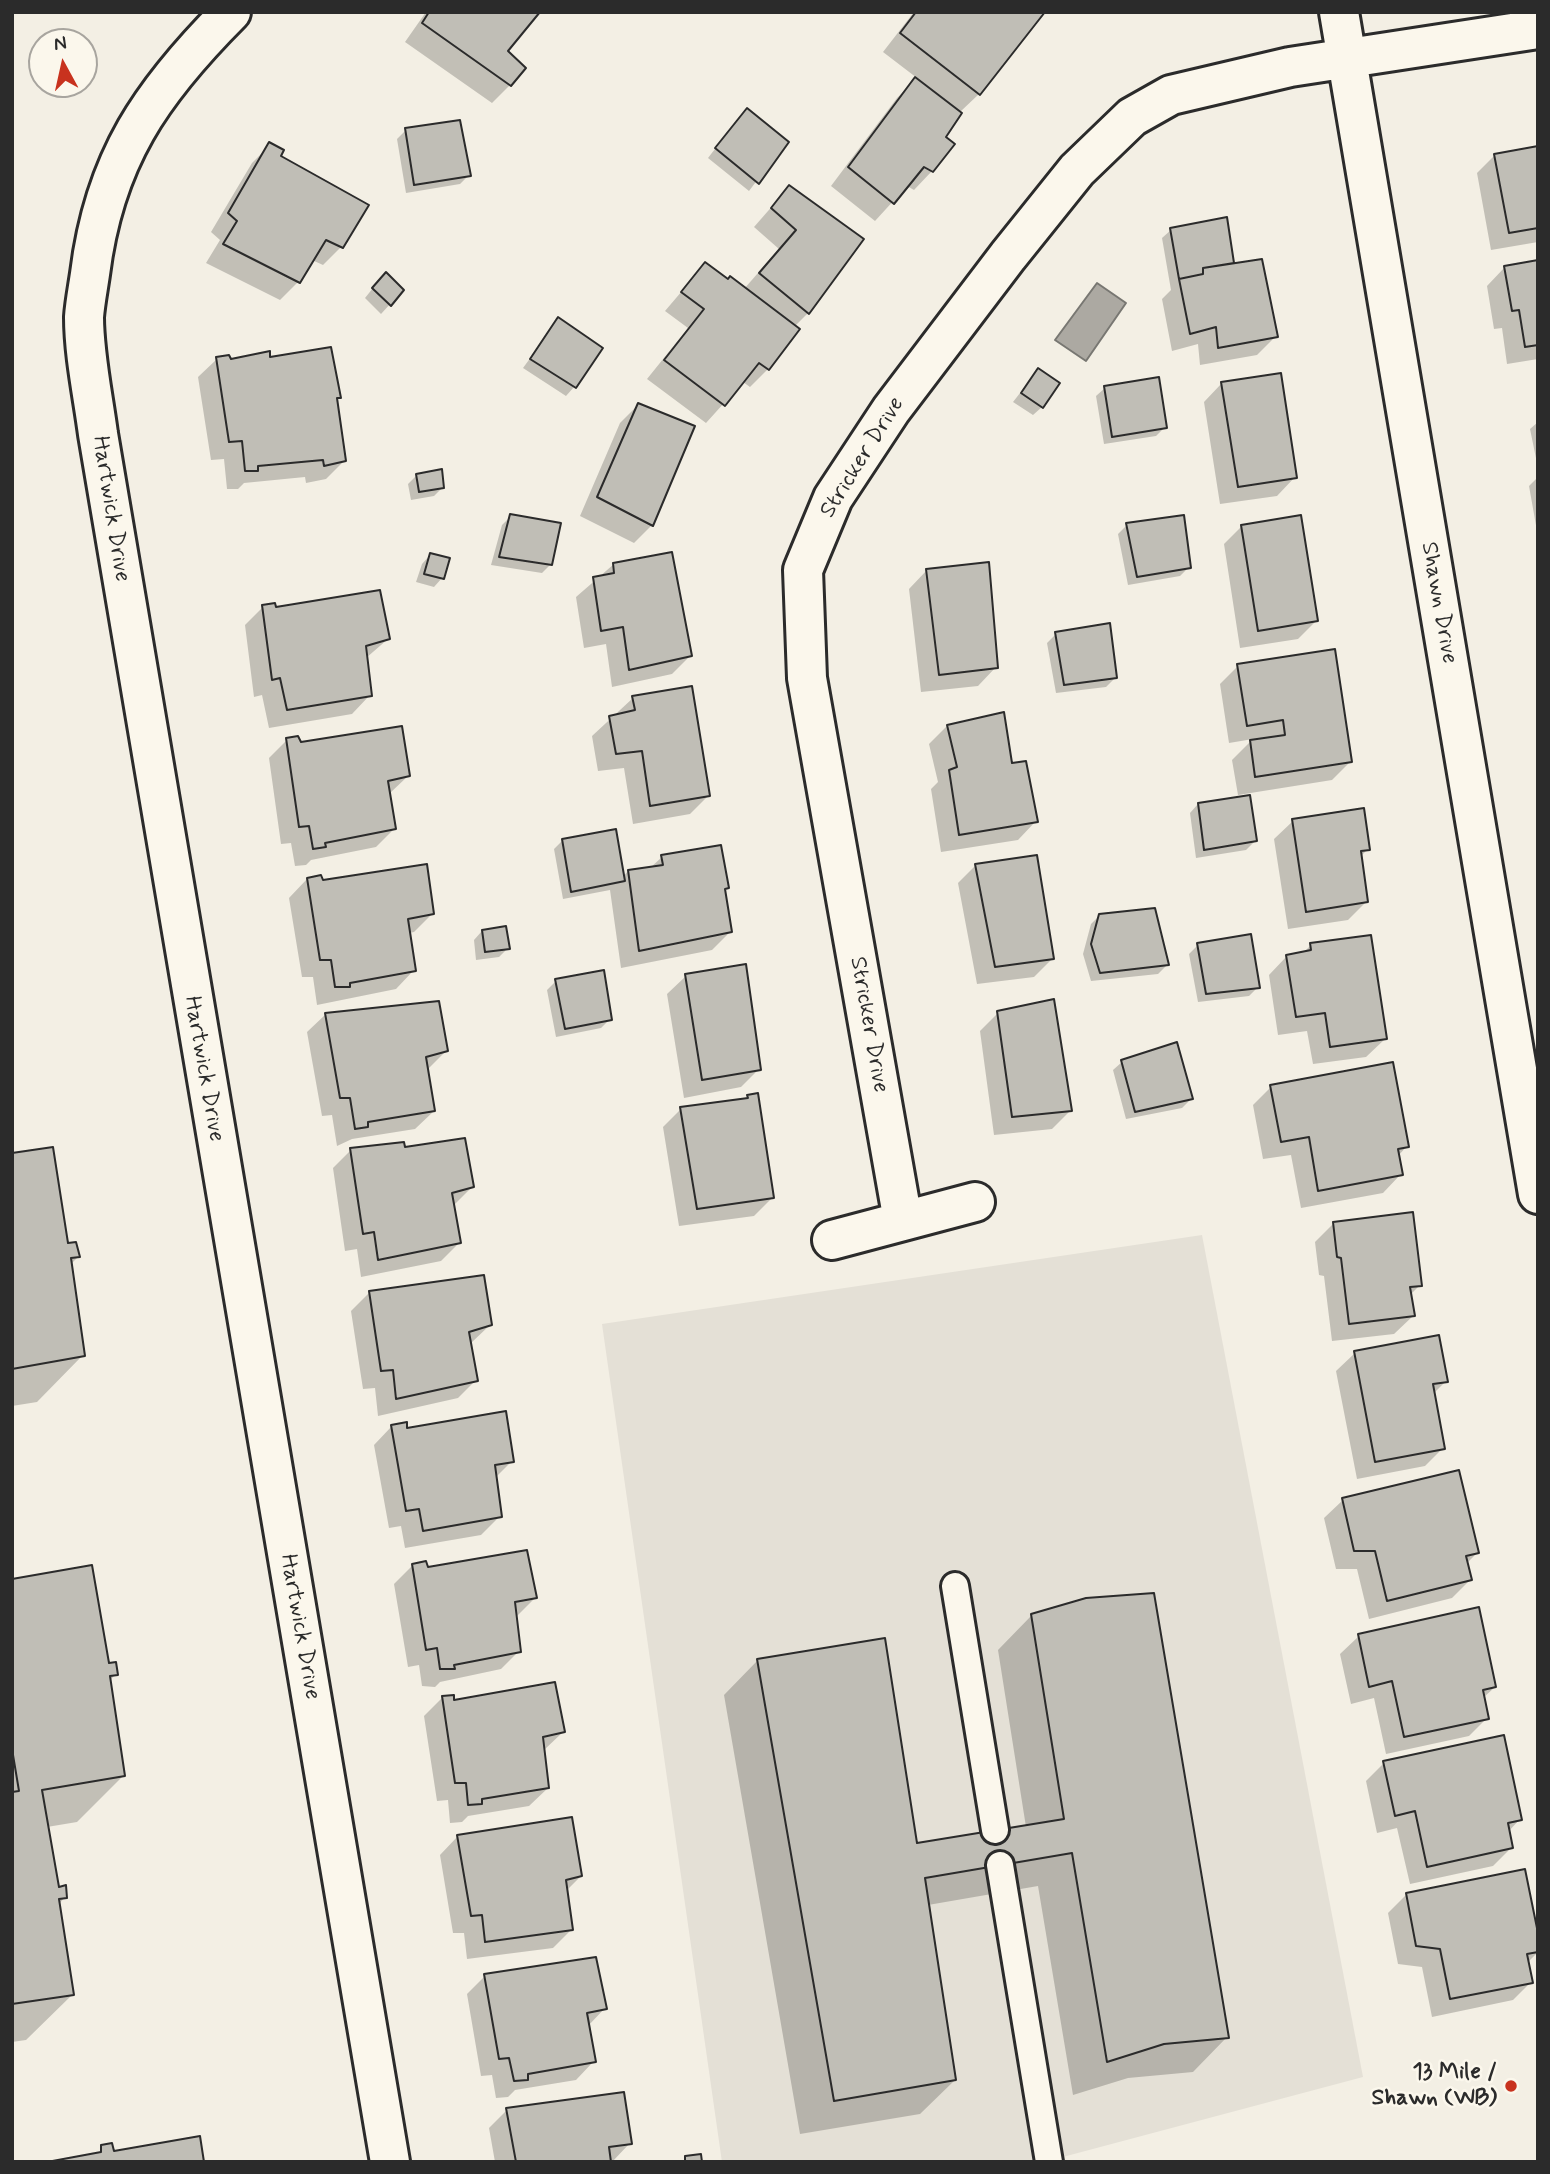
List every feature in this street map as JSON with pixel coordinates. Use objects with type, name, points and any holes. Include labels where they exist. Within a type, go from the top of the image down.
[{"type":"street","name":"Hartwick Drive","points":[[230,12],[183,60],[146,111],[117,163],[95,231],[84,317],[102,461],[390,2162]]},
{"type":"street","name":"Shawn Drive","points":[[1339,12],[1538,1194]]},
{"type":"street","name":"Stricker Drive","points":[[903,1221],[807,678],[803,570],[833,498],[891,410],[1077,170],[1132,117],[1171,95],[1347,58],[1538,29]]},
{"type":"street","points":[[832,1240],[975,1202]]},
{"type":"lane","points":[[955,1586],[995,1830]]},
{"type":"lane","points":[[1000,1865],[1049,2162]]},
{"type":"shaded area","points":[[1097,283],[1126,303],[1086,361],[1055,340]]},
{"type":"shaded area","points":[[1202,1235],[1363,2077],[1044,2162],[722,2162],[602,1324]]},
{"type":"building","points":[[429,12],[540,12],[508,51],[526,68],[511,86],[422,23]]},
{"type":"building","points":[[916,12],[1045,12],[980,95],[900,33]]},
{"type":"building","points":[[915,77],[962,113],[946,137],[955,144],[933,172],[924,167],[894,204],[848,167]]},
{"type":"building","points":[[747,108],[789,142],[759,184],[715,148]]},
{"type":"building","points":[[460,120],[471,176],[414,185],[405,128]]},
{"type":"building","points":[[269,142],[284,150],[281,156],[369,205],[343,248],[326,240],[300,283],[223,244],[237,221],[228,213]]},
{"type":"building","points":[[1538,146],[1538,228],[1509,233],[1494,154]]},
{"type":"building","points":[[789,185],[864,239],[809,314],[759,273],[796,230],[771,208]]},
{"type":"building","points":[[1227,217],[1234,263],[1203,268],[1203,274],[1179,279],[1170,228]]},
{"type":"building","points":[[1262,259],[1278,337],[1218,348],[1216,327],[1190,334],[1179,279],[1203,274],[1203,268]]},
{"type":"building","points":[[1538,260],[1538,345],[1525,347],[1519,310],[1512,311],[1504,266]]},
{"type":"building","points":[[705,262],[728,279],[730,276],[800,329],[769,370],[759,363],[725,406],[664,360],[704,309],[681,292]]},
{"type":"building","points":[[386,272],[404,290],[391,306],[372,288]]},
{"type":"building","points":[[558,317],[603,348],[576,388],[530,359]]},
{"type":"building","points":[[331,347],[341,398],[337,398],[346,461],[324,466],[323,460],[258,466],[258,471],[245,471],[242,441],[229,442],[216,357],[229,355],[231,359],[270,351],[270,357]]},
{"type":"building","points":[[1038,368],[1060,383],[1043,408],[1021,393]]},
{"type":"building","points":[[1281,373],[1297,478],[1238,487],[1221,382]]},
{"type":"building","points":[[1159,377],[1167,428],[1112,437],[1104,386]]},
{"type":"building","points":[[638,403],[695,426],[653,526],[597,497]]},
{"type":"building","points":[[442,469],[444,488],[419,492],[416,474]]},
{"type":"building","points":[[510,514],[561,523],[552,565],[499,557]]},
{"type":"building","points":[[1184,515],[1191,568],[1137,577],[1126,523]]},
{"type":"building","points":[[1301,515],[1318,621],[1258,631],[1241,525]]},
{"type":"building","points":[[672,552],[692,656],[629,670],[623,627],[601,631],[593,577],[614,573],[613,563]]},
{"type":"building","points":[[430,553],[450,558],[444,579],[424,574]]},
{"type":"building","points":[[989,562],[998,668],[939,675],[926,569]]},
{"type":"building","points":[[380,590],[390,639],[366,646],[372,696],[287,710],[280,678],[272,680],[262,605],[275,603],[276,607]]},
{"type":"building","points":[[1110,623],[1117,678],[1064,685],[1055,632]]},
{"type":"building","points":[[1335,649],[1352,762],[1255,777],[1250,740],[1285,735],[1283,720],[1247,726],[1237,664]]},
{"type":"building","points":[[692,686],[710,796],[650,806],[642,751],[616,754],[609,716],[635,710],[632,696]]},
{"type":"building","points":[[1004,712],[1012,763],[1026,761],[1038,822],[959,835],[949,770],[957,767],[947,725]]},
{"type":"building","points":[[402,726],[410,776],[388,781],[396,829],[325,843],[326,847],[313,849],[309,826],[299,827],[286,738],[298,736],[301,742]]},
{"type":"building","points":[[1250,795],[1257,841],[1204,850],[1198,803]]},
{"type":"building","points":[[1364,808],[1370,850],[1361,851],[1368,902],[1306,912],[1292,819]]},
{"type":"building","points":[[616,829],[625,881],[571,892],[562,839]]},
{"type":"building","points":[[721,845],[729,888],[725,889],[732,932],[639,951],[628,870],[663,865],[661,855]]},
{"type":"building","points":[[1037,855],[1054,959],[995,967],[975,864]]},
{"type":"building","points":[[427,864],[434,914],[408,919],[416,971],[350,983],[350,987],[335,987],[331,960],[320,960],[307,878],[321,875],[323,880]]},
{"type":"building","points":[[1155,908],[1169,965],[1100,973],[1091,944],[1099,914]]},
{"type":"building","points":[[506,926],[510,949],[485,952],[482,930]]},
{"type":"building","points":[[1251,934],[1260,988],[1206,994],[1197,943]]},
{"type":"building","points":[[1371,935],[1387,1039],[1330,1047],[1325,1013],[1296,1017],[1286,955],[1311,950],[1310,943]]},
{"type":"building","points":[[746,964],[761,1070],[702,1080],[685,974]]},
{"type":"building","points":[[604,970],[612,1020],[565,1029],[555,979]]},
{"type":"building","points":[[1054,999],[1072,1111],[1012,1117],[997,1011]]},
{"type":"building","points":[[439,1001],[448,1051],[426,1057],[435,1111],[368,1122],[368,1127],[355,1129],[350,1098],[340,1098],[325,1013]]},
{"type":"building","points":[[1177,1042],[1193,1099],[1135,1112],[1121,1060]]},
{"type":"building","points":[[1393,1062],[1409,1147],[1398,1149],[1403,1175],[1318,1191],[1309,1137],[1281,1142],[1270,1085]]},
{"type":"building","points":[[758,1093],[774,1198],[697,1209],[680,1107],[748,1098],[747,1095]]},
{"type":"building","points":[[465,1138],[474,1187],[452,1193],[461,1243],[378,1260],[374,1232],[363,1234],[350,1148],[404,1142],[405,1147]]},
{"type":"building","points":[[53,1147],[68,1243],[76,1242],[80,1257],[71,1258],[85,1356],[12,1369],[12,1153]]},
{"type":"building","points":[[1413,1212],[1422,1286],[1410,1287],[1415,1316],[1349,1324],[1341,1258],[1337,1257],[1333,1222]]},
{"type":"building","points":[[484,1275],[492,1325],[469,1332],[478,1381],[396,1399],[393,1370],[381,1371],[369,1291]]},
{"type":"building","points":[[1439,1335],[1448,1382],[1433,1384],[1445,1449],[1375,1462],[1354,1351]]},
{"type":"building","points":[[506,1411],[514,1462],[495,1465],[502,1517],[423,1531],[419,1509],[406,1511],[391,1425],[407,1422],[407,1428]]},
{"type":"building","points":[[1459,1470],[1479,1553],[1466,1556],[1472,1580],[1387,1601],[1375,1551],[1354,1551],[1342,1498]]},
{"type":"building","points":[[527,1550],[537,1598],[515,1602],[521,1652],[454,1665],[455,1669],[440,1669],[437,1648],[426,1650],[412,1564],[426,1561],[428,1567]]},
{"type":"building","points":[[92,1565],[109,1663],[116,1662],[118,1675],[110,1676],[125,1776],[42,1790],[59,1887],[66,1885],[67,1898],[59,1899],[74,1995],[12,2004],[12,1792],[19,1791],[12,1749],[12,1579]]},
{"type":"building","points":[[1154,1593],[1229,2038],[1164,2044],[1107,2062],[1072,1853],[925,1878],[956,2080],[834,2101],[757,1659],[885,1638],[917,1843],[1064,1819],[1031,1614],[1086,1598]]},
{"type":"building","points":[[1479,1607],[1496,1687],[1483,1690],[1489,1719],[1404,1737],[1392,1681],[1369,1687],[1358,1634]]},
{"type":"building","points":[[555,1682],[565,1732],[543,1737],[549,1788],[482,1799],[482,1804],[468,1805],[466,1783],[455,1783],[442,1696],[454,1695],[454,1700]]},
{"type":"building","points":[[1504,1735],[1522,1820],[1508,1823],[1513,1848],[1427,1867],[1415,1811],[1395,1816],[1383,1761]]},
{"type":"building","points":[[572,1817],[582,1876],[566,1880],[573,1930],[485,1942],[482,1915],[471,1916],[457,1835]]},
{"type":"building","points":[[1525,1869],[1538,1933],[1538,1952],[1527,1954],[1533,1983],[1450,1999],[1440,1949],[1416,1946],[1406,1893]]},
{"type":"building","points":[[596,1957],[607,2009],[587,2013],[596,2062],[528,2074],[528,2080],[514,2081],[509,2058],[499,2059],[484,1974]]},
{"type":"building","points":[[624,2092],[632,2144],[609,2147],[611,2162],[516,2162],[506,2108]]},
{"type":"building","points":[[200,2136],[204,2162],[47,2162],[101,2152],[101,2145],[112,2143],[114,2151]]},
{"type":"building","points":[[701,2154],[702,2162],[685,2162],[685,2156]]},
{"type":"place","name":"13 Mile / Shawn (WB)","points":[[1511,2086]]}]
